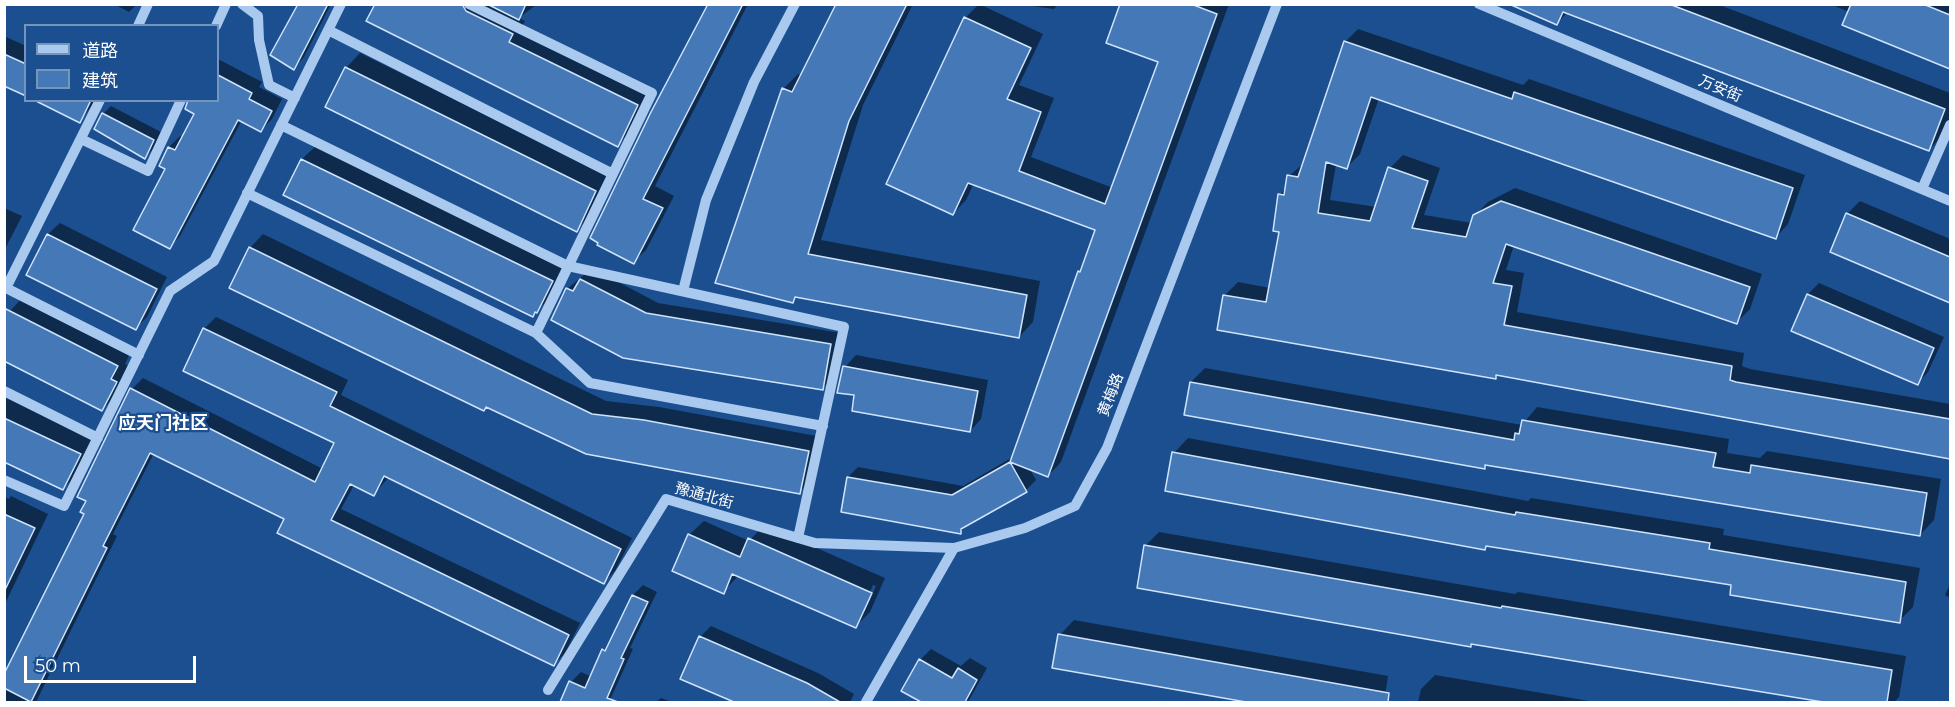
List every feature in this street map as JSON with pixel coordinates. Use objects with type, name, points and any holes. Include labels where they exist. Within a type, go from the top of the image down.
[{"type":"street","points":[[139,24],[148,4]]},
{"type":"street","points":[[217,24],[226,4]]},
{"type":"street","points":[[242,4],[258,16],[259,40],[269,85],[295,98]]},
{"type":"street","points":[[4,480],[64,506],[170,291],[214,261],[341,4]]},
{"type":"street","points":[[469,4],[652,93],[536,333]]},
{"type":"street","points":[[683,291],[706,201],[754,82],[795,4]]},
{"type":"street","name":"黄梅路","points":[[954,548],[1025,528],[1075,506],[1107,448],[1277,4]]},
{"type":"street","name":"万安街","points":[[1479,4],[1950,201]]},
{"type":"street","points":[[328,30],[612,174]]},
{"type":"street","points":[[99,102],[5,288],[139,355]]},
{"type":"street","points":[[81,139],[148,171],[180,102]]},
{"type":"street","points":[[281,125],[568,266],[844,327],[798,538]]},
{"type":"street","points":[[1922,189],[1950,125]]},
{"type":"street","points":[[247,193],[536,333],[590,383],[823,426]]},
{"type":"street","points":[[4,391],[98,438]]},
{"type":"street","name":"豫通北街","points":[[548,690],[666,499],[815,543],[954,548]]},
{"type":"street","points":[[866,702],[954,548]]},
{"type":"building","points":[[298,4],[328,4],[294,70],[270,55]]},
{"type":"building","points":[[375,4],[462,4],[466,11],[513,34],[509,42],[638,105],[618,147],[366,21]]},
{"type":"building","points":[[487,4],[526,4],[519,20]]},
{"type":"building","points":[[708,4],[743,4],[643,199],[663,208],[634,264],[597,245],[598,243],[590,238],[651,112]]},
{"type":"building","points":[[836,4],[907,4],[849,121],[808,254],[1027,295],[1019,338],[795,297],[793,303],[715,283],[782,88],[792,92]]},
{"type":"building","points":[[1120,4],[1191,4],[1217,14],[1048,477],[1010,462],[1078,271],[1080,272],[1095,230],[968,183],[953,215],[886,184],[964,17],[1031,48],[1007,99],[1041,112],[1019,171],[1105,204],[1158,62],[1106,43]]},
{"type":"building","points":[[1509,4],[1669,4],[1945,109],[1929,151],[1563,12],[1557,25]]},
{"type":"building","points":[[1851,4],[1923,4],[1950,15],[1950,69],[1842,25]]},
{"type":"building","points":[[1344,41],[1512,99],[1514,92],[1793,188],[1776,239],[1371,97],[1347,169],[1326,162],[1318,213],[1370,221],[1388,167],[1428,181],[1412,228],[1466,237],[1473,215],[1501,201],[1750,287],[1737,324],[1506,244],[1493,283],[1512,286],[1504,325],[1732,366],[1730,380],[1736,382],[1950,419],[1950,459],[1496,375],[1496,379],[1217,330],[1223,295],[1266,302],[1279,232],[1273,231],[1278,194],[1284,195],[1287,175],[1298,177]]},
{"type":"building","points":[[4,54],[24,63],[24,95],[4,86]]},
{"type":"building","points":[[345,67],[596,191],[577,232],[325,107]]},
{"type":"building","points":[[219,76],[252,93],[249,99],[272,111],[261,132],[238,120],[170,249],[133,230],[165,169],[159,166],[168,147],[175,150],[194,114],[185,109],[187,102],[219,102]]},
{"type":"building","points":[[38,102],[90,102],[80,123]]},
{"type":"building","points":[[102,113],[154,140],[145,159],[94,129]]},
{"type":"building","points":[[301,159],[553,281],[537,313],[535,312],[533,317],[283,195]]},
{"type":"building","points":[[1846,213],[1950,257],[1950,303],[1830,252]]},
{"type":"building","points":[[47,234],[157,289],[136,330],[26,275]]},
{"type":"building","points":[[249,247],[592,414],[644,420],[809,451],[800,494],[586,454],[486,407],[484,411],[229,288]]},
{"type":"building","points":[[580,279],[646,313],[831,344],[823,390],[623,358],[551,320],[566,288],[573,291]]},
{"type":"building","points":[[1807,294],[1934,348],[1918,385],[1791,331]]},
{"type":"building","points":[[4,308],[118,366],[111,379],[117,382],[102,411],[4,361]]},
{"type":"building","points":[[203,328],[337,392],[330,406],[621,549],[604,584],[384,476],[374,496],[350,484],[331,520],[569,635],[554,666],[277,533],[284,519],[150,453],[103,546],[107,548],[31,702],[4,688],[4,674],[84,514],[80,512],[86,501],[77,497],[130,388],[315,482],[334,443],[183,371]]},
{"type":"building","points":[[843,366],[978,391],[970,432],[852,411],[854,395],[837,393]]},
{"type":"building","points":[[1190,382],[1514,440],[1515,433],[1519,434],[1522,420],[1716,453],[1713,467],[1750,473],[1751,465],[1927,493],[1920,536],[1485,465],[1485,469],[1184,415]]},
{"type":"building","points":[[4,418],[81,454],[63,490],[4,462]]},
{"type":"building","points":[[1172,452],[1515,515],[1516,512],[1710,543],[1709,549],[1906,582],[1900,623],[1730,595],[1731,585],[1486,546],[1485,550],[1165,491]]},
{"type":"building","points":[[1010,462],[1027,492],[961,529],[961,534],[841,512],[847,477],[952,495]]},
{"type":"building","points":[[4,514],[35,528],[4,592]]},
{"type":"building","points":[[688,534],[740,557],[748,538],[872,593],[856,628],[732,574],[724,594],[672,571]]},
{"type":"building","points":[[1144,545],[1501,608],[1502,606],[1892,670],[1887,702],[1823,702],[1471,644],[1471,647],[1137,588]]},
{"type":"building","points":[[632,595],[648,602],[621,658],[624,659],[607,698],[618,702],[560,702],[569,681],[585,688],[602,649],[605,651]]},
{"type":"building","points":[[1058,634],[1389,693],[1388,702],[1246,702],[1052,668]]},
{"type":"building","points":[[699,636],[807,683],[840,702],[734,702],[680,679]]},
{"type":"building","points":[[919,659],[952,678],[958,668],[977,680],[965,702],[921,702],[901,691]]},
{"type":"district","name":"应天门社区","points":[[163,424]]}]
